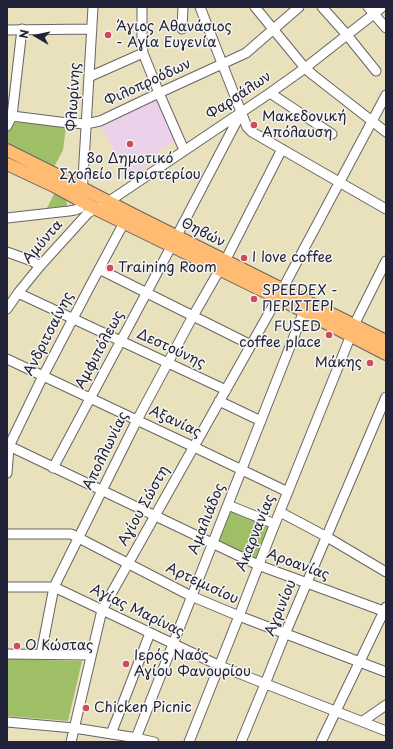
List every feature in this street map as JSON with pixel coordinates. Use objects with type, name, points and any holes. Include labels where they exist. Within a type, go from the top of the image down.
[{"type":"main road","name":"Θηβών","points":[[7,150],[108,202],[127,218]]},
{"type":"main road","name":"Θηβών","points":[[7,164],[82,200],[96,209],[127,218],[353,330],[386,354]]},
{"type":"main road","name":"Θηβών","points":[[280,294],[304,311],[386,341]]},
{"type":"street","name":"Φλωρίνης","points":[[82,200],[93,7]]},
{"type":"street","points":[[142,7],[143,53],[184,150]]},
{"type":"street","points":[[182,29],[183,7]]},
{"type":"street","points":[[200,7],[247,127],[252,132],[386,209]]},
{"type":"street","points":[[255,7],[305,68],[386,132]]},
{"type":"street","name":"Φιλοπροόδων","points":[[12,116],[86,124],[100,121],[246,53],[299,7]]},
{"type":"street","points":[[322,7],[376,71]]},
{"type":"street","name":"Φαρσάλων","points":[[108,202],[270,93],[347,35],[371,10],[382,7]]},
{"type":"street","points":[[371,10],[386,28]]},
{"type":"street","points":[[7,30],[92,30]]},
{"type":"street","points":[[7,126],[12,116],[11,97],[22,30]]},
{"type":"street","points":[[89,77],[143,53]]},
{"type":"street","points":[[270,93],[332,134]]},
{"type":"street","name":"Αγίου Σώστη","points":[[71,742],[102,610],[280,294],[386,95]]},
{"type":"street","name":"Αμφιπόλεως","points":[[53,468],[147,293],[241,112]]},
{"type":"street","name":"Απολλωνίας","points":[[41,654],[54,587],[137,420],[222,265],[282,149]]},
{"type":"street","points":[[7,218],[75,210],[80,208],[82,200]]},
{"type":"street","name":"Αμύντα","points":[[7,309],[13,296],[88,213],[108,202]]},
{"type":"street","name":"Ανδριτσαίνης","points":[[7,473],[8,446],[43,376],[127,218]]},
{"type":"street","points":[[7,252],[32,261],[40,266]]},
{"type":"street","name":"Ακαρνανίας","points":[[189,742],[220,666],[258,565],[353,330],[386,261]]},
{"type":"street","points":[[99,269],[251,345]]},
{"type":"street","name":"Δεστούνης","points":[[13,296],[73,319],[226,390]]},
{"type":"street","name":"Αμαλιάδος","points":[[132,739],[228,505],[304,311]]},
{"type":"street","name":"Αξανίας","points":[[7,360],[194,446],[288,492]]},
{"type":"street","name":"Αγρινίου","points":[[241,742],[285,634],[386,397]]},
{"type":"street","points":[[219,401],[261,422]]},
{"type":"street","name":"Αροανίας","points":[[8,446],[258,565],[385,610]]},
{"type":"street","points":[[228,505],[275,524]]},
{"type":"street","points":[[280,512],[327,537],[386,572]]},
{"type":"street","name":"Αρτεμισίου","points":[[7,534],[71,534],[191,596],[285,634],[386,672]]},
{"type":"street","name":"Αγίας Μαρίνας","points":[[7,587],[54,587],[220,666],[386,731]]},
{"type":"street","points":[[321,742],[385,610]]},
{"type":"street","points":[[111,734],[150,633]]},
{"type":"street","points":[[7,654],[91,655]]},
{"type":"street","points":[[363,721],[386,705]]},
{"type":"street","points":[[7,722],[74,728],[154,742]]},
{"type":"shaded area","name":"8ο Δημοτικό Σχολείο Περιστερίου","points":[[157,99],[175,141],[157,152],[159,155],[152,158],[154,162],[129,178],[100,125]]},
{"type":"green space","points":[[16,122],[66,127],[63,150],[54,167],[8,145],[7,133]]},
{"type":"green space","points":[[54,194],[66,200],[67,205],[64,207],[47,208]]},
{"type":"green space","points":[[231,509],[271,527],[257,559],[217,541]]},
{"type":"green space","points":[[7,659],[82,661],[68,721],[7,716]]},
{"type":"place","name":"Άγιος Αθανάσιος - Αγία Ευγενία","points":[[108,35]]},
{"type":"place","name":"Μακεδονική Απόλαυση","points":[[254,125]]},
{"type":"place","name":"8ο Δημοτικό Σχολείο Περιστερίου","points":[[130,144]]},
{"type":"place","name":"I love coffee","points":[[244,258]]},
{"type":"place","name":"Training Room","points":[[110,268]]},
{"type":"place","name":"SPEEDEX - ΠΕΡΙΣΤΕΡΙ","points":[[254,299]]},
{"type":"place","name":"FUSED coffee place","points":[[329,335]]},
{"type":"place","name":"Μάκης","points":[[370,363]]},
{"type":"place","name":"Ο Κώστας","points":[[17,646]]},
{"type":"place","name":"Ιερός Ναός Αγίου Φανουρίου","points":[[126,664]]},
{"type":"place","name":"Chicken Picnic","points":[[86,708]]}]
